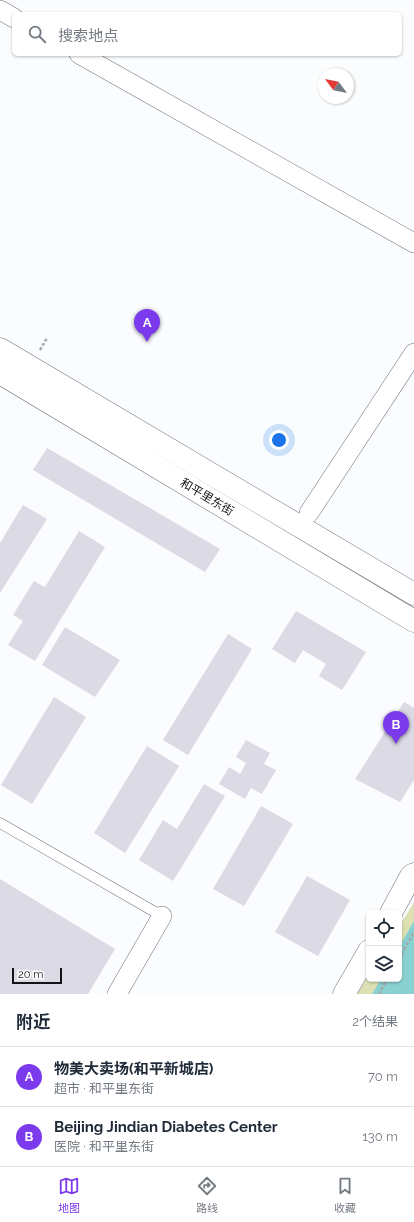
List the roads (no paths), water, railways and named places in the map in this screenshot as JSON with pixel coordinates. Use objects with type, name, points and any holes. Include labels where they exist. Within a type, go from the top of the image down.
[{"type":"street","points":[[0,10],[12,17]]},
{"type":"street","points":[[83,56],[414,243]]},
{"type":"street","name":"和平里东街","points":[[0,349],[414,594]]},
{"type":"street","points":[[309,513],[414,352]]},
{"type":"street","name":"和平里东街","points":[[0,373],[414,621]]},
{"type":"street","points":[[393,910],[413,874]]},
{"type":"street","points":[[117,994],[162,916]]},
{"type":"street","points":[[344,994],[366,956]]},
{"type":"lane","points":[[0,823],[162,916]]},
{"type":"water","points":[[414,921],[414,994],[372,994],[379,982],[402,982],[402,942]]},
{"type":"place","name":"物美大卖场(和平新城店)","points":[[147,342]]},
{"type":"place","name":"Beijing Jindian Diabetes Center","points":[[396,744]]}]
